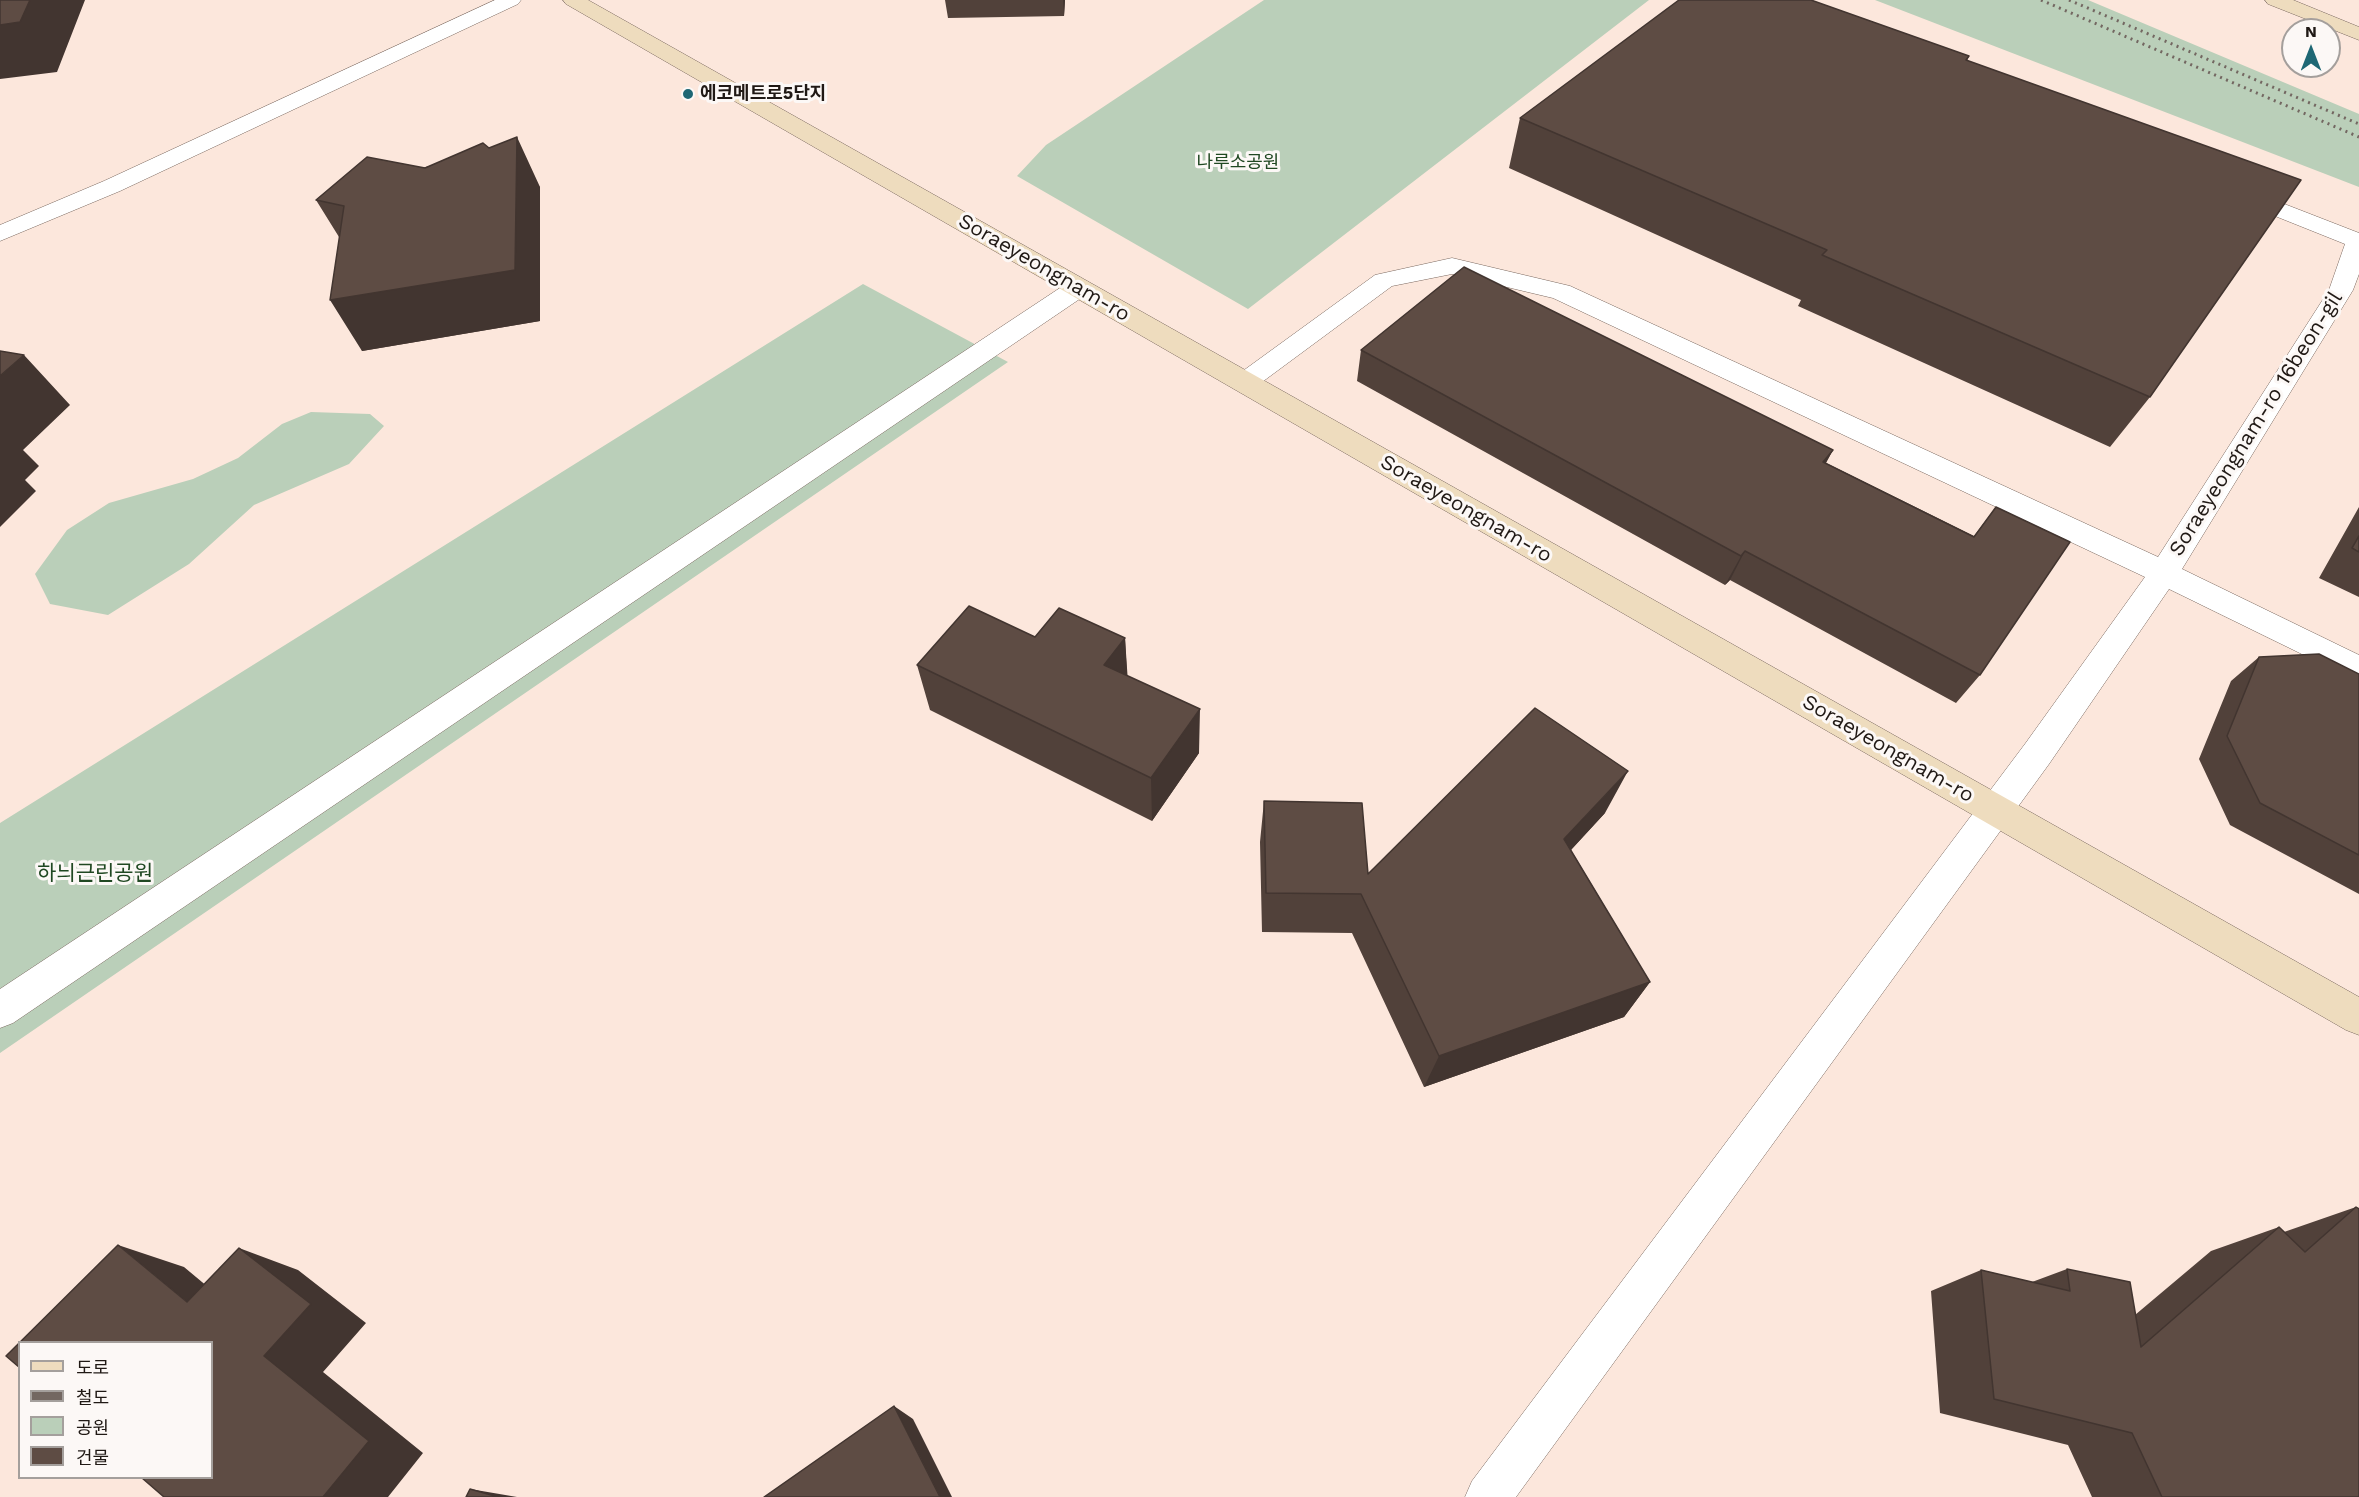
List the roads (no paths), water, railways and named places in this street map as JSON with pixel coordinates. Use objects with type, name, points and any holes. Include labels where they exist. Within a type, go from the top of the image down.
[{"type":"street","points":[[0,234],[112,186],[511,0]]},
{"type":"street","name":"Soraeyeongnam-ro","points":[[573,0],[2359,1017]]},
{"type":"street","points":[[2275,0],[2359,34]]},
{"type":"street","name":"Soraeyeongnam-ro 16beon-gil","points":[[1488,1497],[2037,754],[2164,573],[2341,290],[2359,241],[2216,184]]},
{"type":"street","points":[[1245,382],[1384,280],[1452,266],[1561,292],[2164,573]]},
{"type":"street","points":[[0,1010],[1078,288]]},
{"type":"street","name":"Soraeyeongnam-ro 16beon-gil","points":[[2164,573],[2359,669]]},
{"type":"railway","points":[[2041,0],[2359,137]]},
{"type":"railway","points":[[2069,0],[2359,124]]},
{"type":"place","name":"에코메트로5단지","points":[[688,94]]},
{"type":"park label","name":"나루소공원","points":[[1238,163]]},
{"type":"park label","name":"하늬근린공원","points":[[95,874]]}]
